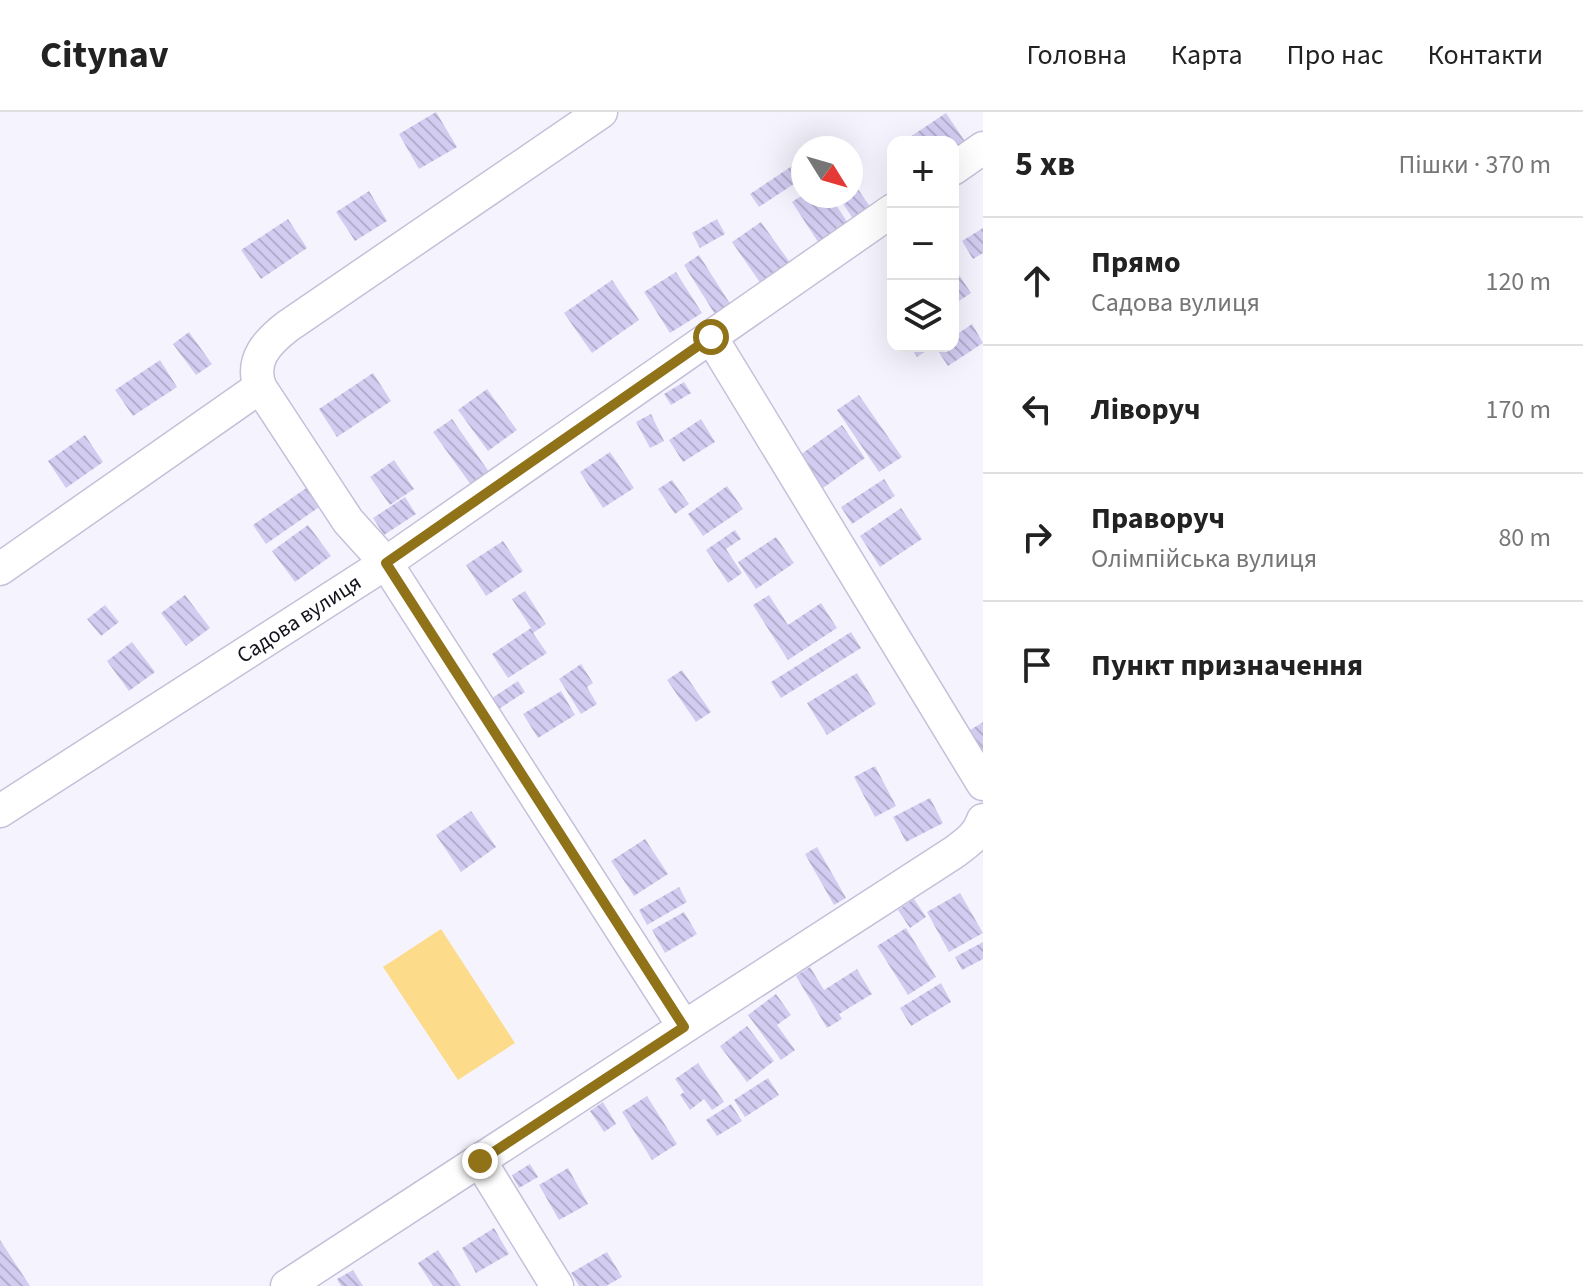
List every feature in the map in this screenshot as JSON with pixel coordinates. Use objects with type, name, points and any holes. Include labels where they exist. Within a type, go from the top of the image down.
[{"type":"street","points":[[601,112],[288,326],[270,342],[259,357],[256,369],[260,387],[340,509],[386,563],[684,1027]]},
{"type":"street","points":[[959,165],[983,148]]},
{"type":"street","name":"Садова вулиця","points":[[0,811],[386,563],[887,214]]},
{"type":"street","points":[[711,337],[983,784]]},
{"type":"street","points":[[0,569],[260,387]]},
{"type":"street","points":[[287,1286],[953,853],[971,840],[983,820]]},
{"type":"street","points":[[480,1161],[557,1286]]},
{"type":"shaded area","points":[[441,929],[515,1043],[458,1080],[383,967]]},
{"type":"building","points":[[436,112],[457,147],[419,169],[399,134]]},
{"type":"building","points":[[946,113],[968,146],[959,152],[959,136],[912,136]]},
{"type":"building","points":[[791,167],[791,186],[759,207],[750,194]]},
{"type":"building","points":[[369,191],[387,221],[355,241],[336,212]]},
{"type":"building","points":[[863,196],[875,214],[857,225],[846,208],[863,208]]},
{"type":"building","points":[[796,208],[838,208],[850,226],[820,245]]},
{"type":"building","points":[[288,219],[307,248],[261,279],[241,250]]},
{"type":"building","points":[[717,219],[725,234],[700,248],[692,233]]},
{"type":"building","points":[[761,222],[791,264],[761,284],[732,242]]},
{"type":"building","points":[[983,228],[983,253],[973,259],[962,241]]},
{"type":"building","points":[[699,255],[734,310],[718,319],[684,265]]},
{"type":"building","points":[[676,272],[702,313],[670,333],[644,292]]},
{"type":"building","points":[[959,275],[971,293],[959,301]]},
{"type":"building","points":[[612,280],[639,320],[592,353],[564,313]]},
{"type":"building","points":[[972,324],[983,343],[948,366],[939,352],[959,352],[959,333]]},
{"type":"building","points":[[189,332],[212,364],[196,375],[173,344]]},
{"type":"building","points":[[160,360],[177,387],[133,416],[115,390]]},
{"type":"building","points":[[373,373],[391,401],[337,437],[319,409]]},
{"type":"building","points":[[684,382],[691,393],[671,405],[664,394]]},
{"type":"building","points":[[487,389],[517,430],[488,451],[458,410]]},
{"type":"building","points":[[859,395],[902,457],[879,472],[837,410]]},
{"type":"building","points":[[651,414],[664,441],[650,448],[636,422]]},
{"type":"building","points":[[452,419],[489,472],[471,485],[433,432]]},
{"type":"building","points":[[701,419],[715,442],[683,462],[669,440]]},
{"type":"building","points":[[842,425],[865,458],[823,488],[800,455]]},
{"type":"building","points":[[85,435],[103,462],[66,488],[48,461]]},
{"type":"building","points":[[610,452],[634,488],[603,508],[580,472]]},
{"type":"building","points":[[394,460],[414,489],[390,505],[370,477]]},
{"type":"building","points":[[884,479],[895,496],[852,524],[841,507]]},
{"type":"building","points":[[672,480],[689,504],[675,514],[658,489]]},
{"type":"building","points":[[312,484],[325,503],[266,544],[253,525]]},
{"type":"building","points":[[727,486],[743,509],[703,536],[688,514]]},
{"type":"building","points":[[405,497],[416,514],[384,535],[373,518]]},
{"type":"building","points":[[901,508],[922,539],[880,567],[860,536]]},
{"type":"building","points":[[308,525],[331,556],[295,582],[272,551]]},
{"type":"building","points":[[735,530],[741,539],[726,549],[742,573],[728,583],[706,550]]},
{"type":"building","points":[[776,537],[794,563],[756,589],[738,562]]},
{"type":"building","points":[[503,541],[523,571],[486,596],[466,565]]},
{"type":"building","points":[[525,591],[546,624],[533,633],[547,653],[508,678],[492,654],[531,628],[512,599]]},
{"type":"building","points":[[185,595],[210,628],[186,646],[161,613]]},
{"type":"building","points":[[769,595],[788,625],[821,603],[837,628],[788,660],[753,605]]},
{"type":"building","points":[[105,605],[119,622],[101,636],[87,619]]},
{"type":"building","points":[[851,632],[861,648],[781,698],[771,682]]},
{"type":"building","points":[[132,642],[155,672],[129,691],[107,661]]},
{"type":"building","points":[[581,664],[593,683],[587,687],[597,704],[581,714],[559,679]]},
{"type":"building","points":[[682,670],[711,712],[696,722],[667,680]]},
{"type":"building","points":[[857,673],[876,704],[827,735],[807,703]]},
{"type":"building","points":[[518,681],[525,692],[499,709],[492,698]]},
{"type":"building","points":[[561,691],[575,715],[538,738],[523,714]]},
{"type":"building","points":[[983,722],[983,756],[967,732]]},
{"type":"building","points":[[875,766],[896,806],[875,817],[854,777]]},
{"type":"building","points":[[930,798],[943,823],[906,842],[893,817]]},
{"type":"building","points":[[471,811],[496,847],[461,872],[436,835]]},
{"type":"building","points":[[645,839],[668,874],[634,896],[611,861]]},
{"type":"building","points":[[817,847],[846,898],[834,905],[805,854]]},
{"type":"building","points":[[679,887],[687,902],[647,925],[639,910]]},
{"type":"building","points":[[960,893],[983,933],[949,952],[927,912]]},
{"type":"building","points":[[914,899],[926,917],[910,928],[898,910]]},
{"type":"building","points":[[684,912],[697,934],[665,953],[652,930]]},
{"type":"building","points":[[906,928],[936,977],[908,995],[877,946]]},
{"type":"building","points":[[983,942],[983,959],[962,970],[955,957]]},
{"type":"building","points":[[810,967],[824,990],[857,969],[872,994],[839,1014],[842,1019],[827,1028],[796,976]]},
{"type":"building","points":[[941,983],[951,1002],[911,1026],[900,1008]]},
{"type":"building","points":[[776,994],[791,1015],[777,1025],[795,1050],[781,1060],[748,1015]]},
{"type":"building","points":[[747,1026],[774,1061],[747,1082],[720,1046]]},
{"type":"building","points":[[698,1063],[724,1102],[712,1110],[704,1099],[690,1110],[680,1095],[684,1092],[675,1079]]},
{"type":"building","points":[[768,1078],[779,1095],[745,1117],[734,1100]]},
{"type":"building","points":[[647,1096],[677,1144],[652,1160],[622,1112]]},
{"type":"building","points":[[603,1102],[616,1124],[604,1132],[590,1111]]},
{"type":"building","points":[[731,1104],[742,1121],[717,1136],[706,1120]]},
{"type":"building","points":[[530,1164],[538,1177],[519,1188],[512,1175]]},
{"type":"building","points":[[568,1168],[588,1204],[559,1220],[539,1185]]},
{"type":"building","points":[[494,1228],[509,1254],[476,1273],[462,1248]]},
{"type":"building","points":[[0,1240],[30,1286],[0,1286]]},
{"type":"building","points":[[438,1250],[461,1286],[433,1286],[418,1263]]},
{"type":"building","points":[[607,1252],[622,1277],[606,1286],[579,1286],[571,1273]]},
{"type":"building","points":[[353,1270],[363,1286],[341,1286],[337,1279]]},
{"type":"route","points":[[480,1161],[684,1027],[386,563],[711,337]]}]
